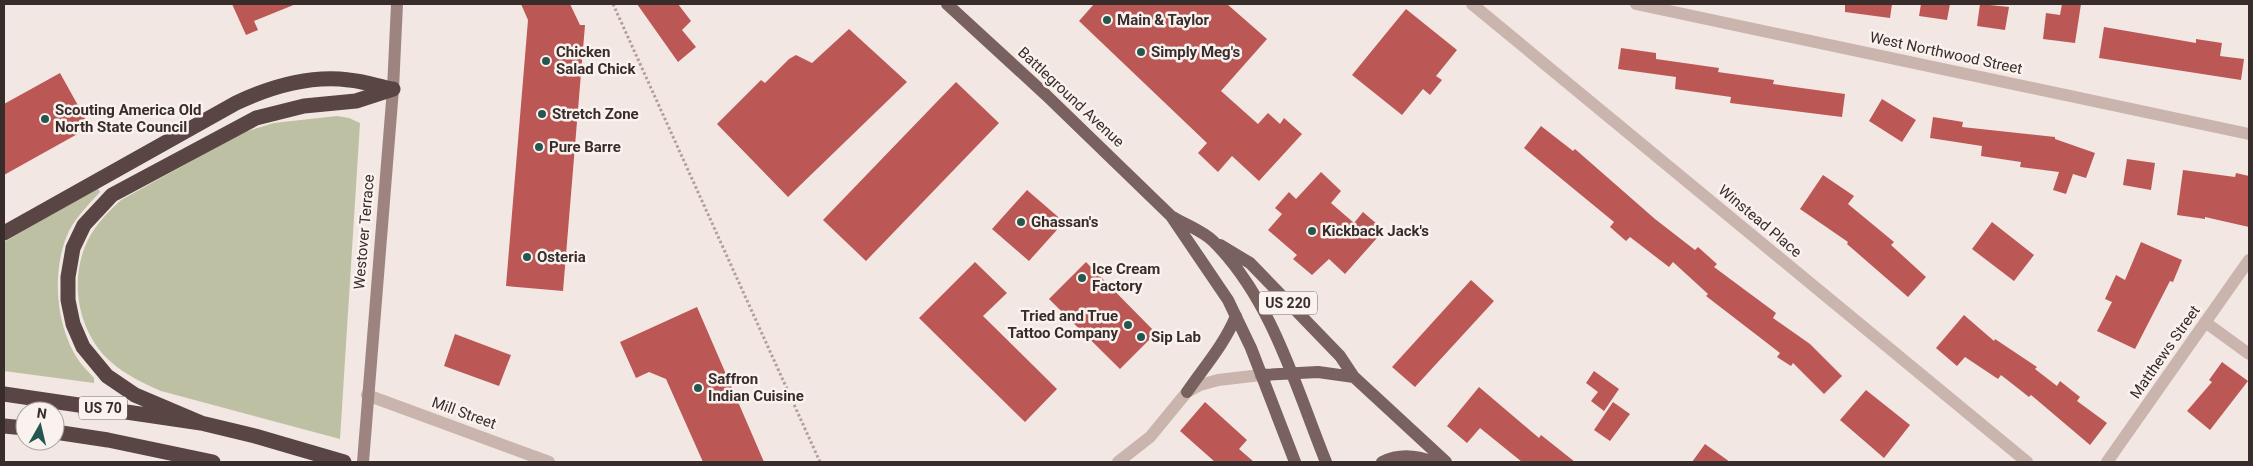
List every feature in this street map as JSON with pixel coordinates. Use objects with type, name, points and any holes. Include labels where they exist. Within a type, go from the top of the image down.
[{"type":"highway","points":[[4,233],[236,102],[258,93],[305,82],[349,80],[392,89]]},
{"type":"highway","points":[[201,423],[135,395],[107,376],[83,347],[72,324],[68,300],[68,278],[73,248],[84,225],[112,195],[256,118],[304,106],[356,101],[392,89]]},
{"type":"highway","name":"US 70","points":[[4,394],[201,423],[255,436],[344,462]]},
{"type":"highway","name":"US 70","points":[[65,434],[108,440],[213,462]]},
{"type":"main road","name":"Westover Terrace","points":[[363,462],[397,4]]},
{"type":"main road","name":"Battleground Avenue","points":[[947,4],[1046,95],[1171,216],[1228,300],[1261,375],[1295,462]]},
{"type":"main road","name":"Battleground Avenue","points":[[1171,216],[1212,240],[1254,296],[1277,339],[1326,462]]},
{"type":"main road","name":"US 220","points":[[1212,240],[1250,263],[1340,356],[1354,377],[1446,462]]},
{"type":"main road","points":[[1187,392],[1209,360],[1222,346],[1236,316]]},
{"type":"main road","points":[[1261,375],[1318,372],[1354,377]]},
{"type":"main road","points":[[1382,462],[1398,456],[1413,456],[1433,462]]},
{"type":"street","name":"Winstead Place","points":[[1472,4],[1486,8],[2028,462]]},
{"type":"street","name":"West Northwood Street","points":[[1636,4],[2249,134]]},
{"type":"street","name":"Matthews Street","points":[[2107,462],[2249,260]]},
{"type":"street","points":[[2206,322],[2249,354]]},
{"type":"street","points":[[1118,462],[1150,437],[1187,392],[1200,385],[1218,380],[1261,375]]},
{"type":"street","name":"Mill Street","points":[[367,395],[549,462]]},
{"type":"path","points":[[614,4],[820,462]]},
{"type":"green space","points":[[337,116],[349,118],[360,123],[340,439],[161,391],[141,382],[111,362],[99,350],[90,336],[79,304],[79,270],[89,238],[99,222],[121,200],[244,132],[274,123]]},
{"type":"green space","points":[[98,188],[100,192],[79,215],[69,231],[63,246],[58,280],[58,297],[65,331],[71,347],[79,361],[94,378],[94,383],[4,371],[4,242]]},
{"type":"building","points":[[232,4],[296,4],[254,21],[258,30],[246,35]]},
{"type":"building","points":[[521,4],[570,4],[580,25],[585,25],[563,291],[506,286],[528,20]]},
{"type":"building","points":[[637,4],[678,4],[691,21],[682,30],[696,47],[678,62]]},
{"type":"building","points":[[1094,4],[1227,4],[1267,39],[1221,91],[1258,124],[1268,113],[1280,124],[1284,118],[1302,134],[1259,181],[1232,156],[1218,172],[1198,153],[1207,143],[1079,21]]},
{"type":"building","points":[[1845,4],[1892,4],[1890,18],[1845,12]]},
{"type":"building","points":[[1921,4],[1950,4],[1947,20],[1919,16]]},
{"type":"building","points":[[1980,4],[2009,7],[2005,30],[1977,26]]},
{"type":"building","points":[[2062,4],[2081,4],[2075,43],[2043,39],[2046,13],[2060,15]]},
{"type":"building","points":[[1406,9],[1457,50],[1436,76],[1442,80],[1430,95],[1423,89],[1402,115],[1352,75]]},
{"type":"building","points":[[2104,27],[2196,43],[2196,39],[2222,43],[2220,56],[2244,59],[2241,80],[2099,58]]},
{"type":"building","points":[[849,29],[907,82],[788,197],[717,124],[761,80],[765,83],[789,59],[796,55],[812,63]]},
{"type":"building","points":[[1621,48],[1656,53],[1656,59],[1719,68],[1718,72],[1774,80],[1773,84],[1845,94],[1842,117],[1730,103],[1731,97],[1675,89],[1676,77],[1618,69]]},
{"type":"building","name":"Scouting America Old North State Council","points":[[60,73],[90,127],[4,175],[4,104]]},
{"type":"building","points":[[956,82],[999,123],[866,261],[823,220]]},
{"type":"building","points":[[1882,99],[1916,120],[1902,142],[1869,121]]},
{"type":"building","points":[[1933,117],[1963,122],[1962,127],[2055,137],[2055,139],[2095,153],[2086,178],[2073,174],[2066,194],[2053,190],[2059,172],[2020,167],[2021,162],[1981,156],[1982,146],[1930,138]]},
{"type":"building","points":[[1541,126],[1573,151],[1575,149],[1655,219],[1695,250],[1698,247],[1717,264],[1714,267],[1776,313],[1773,318],[1810,344],[1842,376],[1824,394],[1793,363],[1791,366],[1777,357],[1780,353],[1706,296],[1708,294],[1673,262],[1669,267],[1630,237],[1626,241],[1610,227],[1614,222],[1524,148]]},
{"type":"building","points":[[2127,159],[2155,163],[2151,190],[2123,185]]},
{"type":"building","points":[[2183,170],[2235,177],[2236,173],[2249,176],[2249,227],[2205,217],[2205,219],[2177,215]]},
{"type":"building","points":[[1321,172],[1341,191],[1331,203],[1354,223],[1363,212],[1377,224],[1379,229],[1377,238],[1345,274],[1329,259],[1312,275],[1293,259],[1297,255],[1268,230],[1282,214],[1275,208],[1289,192],[1296,199]]},
{"type":"building","points":[[1823,175],[1854,196],[1848,204],[1894,242],[1891,245],[1926,277],[1908,297],[1847,244],[1848,242],[1800,209]]},
{"type":"building","points":[[1027,190],[1064,222],[1029,261],[992,229]]},
{"type":"building","points":[[1992,222],[2034,255],[2014,281],[1972,249]]},
{"type":"building","points":[[2141,242],[2182,260],[2173,282],[2170,281],[2135,349],[2097,331],[2112,302],[2105,299],[2116,275],[2125,280]]},
{"type":"building","points":[[975,262],[1007,293],[983,316],[1057,389],[1025,422],[919,318]]},
{"type":"building","points":[[1086,262],[1156,333],[1120,369],[1049,299]]},
{"type":"building","points":[[1471,280],[1494,301],[1415,387],[1392,367]]},
{"type":"building","points":[[697,307],[764,462],[703,462],[666,379],[649,372],[636,378],[620,342]]},
{"type":"building","points":[[1964,315],[1994,341],[1995,339],[2037,367],[2035,369],[2057,386],[2060,381],[2080,397],[2077,401],[2107,423],[2090,445],[2031,395],[2029,397],[2001,375],[1998,379],[1965,357],[1957,366],[1936,348]]},
{"type":"building","points":[[455,334],[511,355],[499,386],[444,366]]},
{"type":"building","points":[[2222,362],[2248,381],[2210,430],[2187,411],[2212,382],[2209,380]]},
{"type":"building","points":[[1594,371],[1619,389],[1604,411],[1591,401],[1598,392],[1586,383]]},
{"type":"building","points":[[1479,387],[1539,438],[1541,435],[1575,462],[1522,462],[1480,428],[1467,443],[1447,426]]},
{"type":"building","points":[[1866,390],[1910,425],[1884,458],[1840,420]]},
{"type":"building","points":[[1205,402],[1247,440],[1239,449],[1254,462],[1215,462],[1180,431]]},
{"type":"building","points":[[1613,402],[1630,414],[1610,441],[1594,430]]},
{"type":"building","points":[[1705,444],[1730,462],[1692,462]]},
{"type":"place","name":"Main & Taylor","points":[[1107,20]]},
{"type":"place","name":"Simply Meg's","points":[[1141,52]]},
{"type":"place","name":"Chicken Salad Chick","points":[[546,61]]},
{"type":"place","name":"Stretch Zone","points":[[542,114]]},
{"type":"place","name":"Scouting America Old North State Council","points":[[45,119]]},
{"type":"place","name":"Pure Barre","points":[[539,147]]},
{"type":"place","name":"Ghassan's","points":[[1021,222]]},
{"type":"place","name":"Kickback Jack's","points":[[1312,231]]},
{"type":"place","name":"Osteria","points":[[527,257]]},
{"type":"place","name":"Ice Cream Factory","points":[[1082,278]]},
{"type":"place","name":"Tried and True Tattoo Company","points":[[1128,325]]},
{"type":"place","name":"Sip Lab","points":[[1141,337]]},
{"type":"place","name":"Saffron Indian Cuisine","points":[[698,388]]}]
